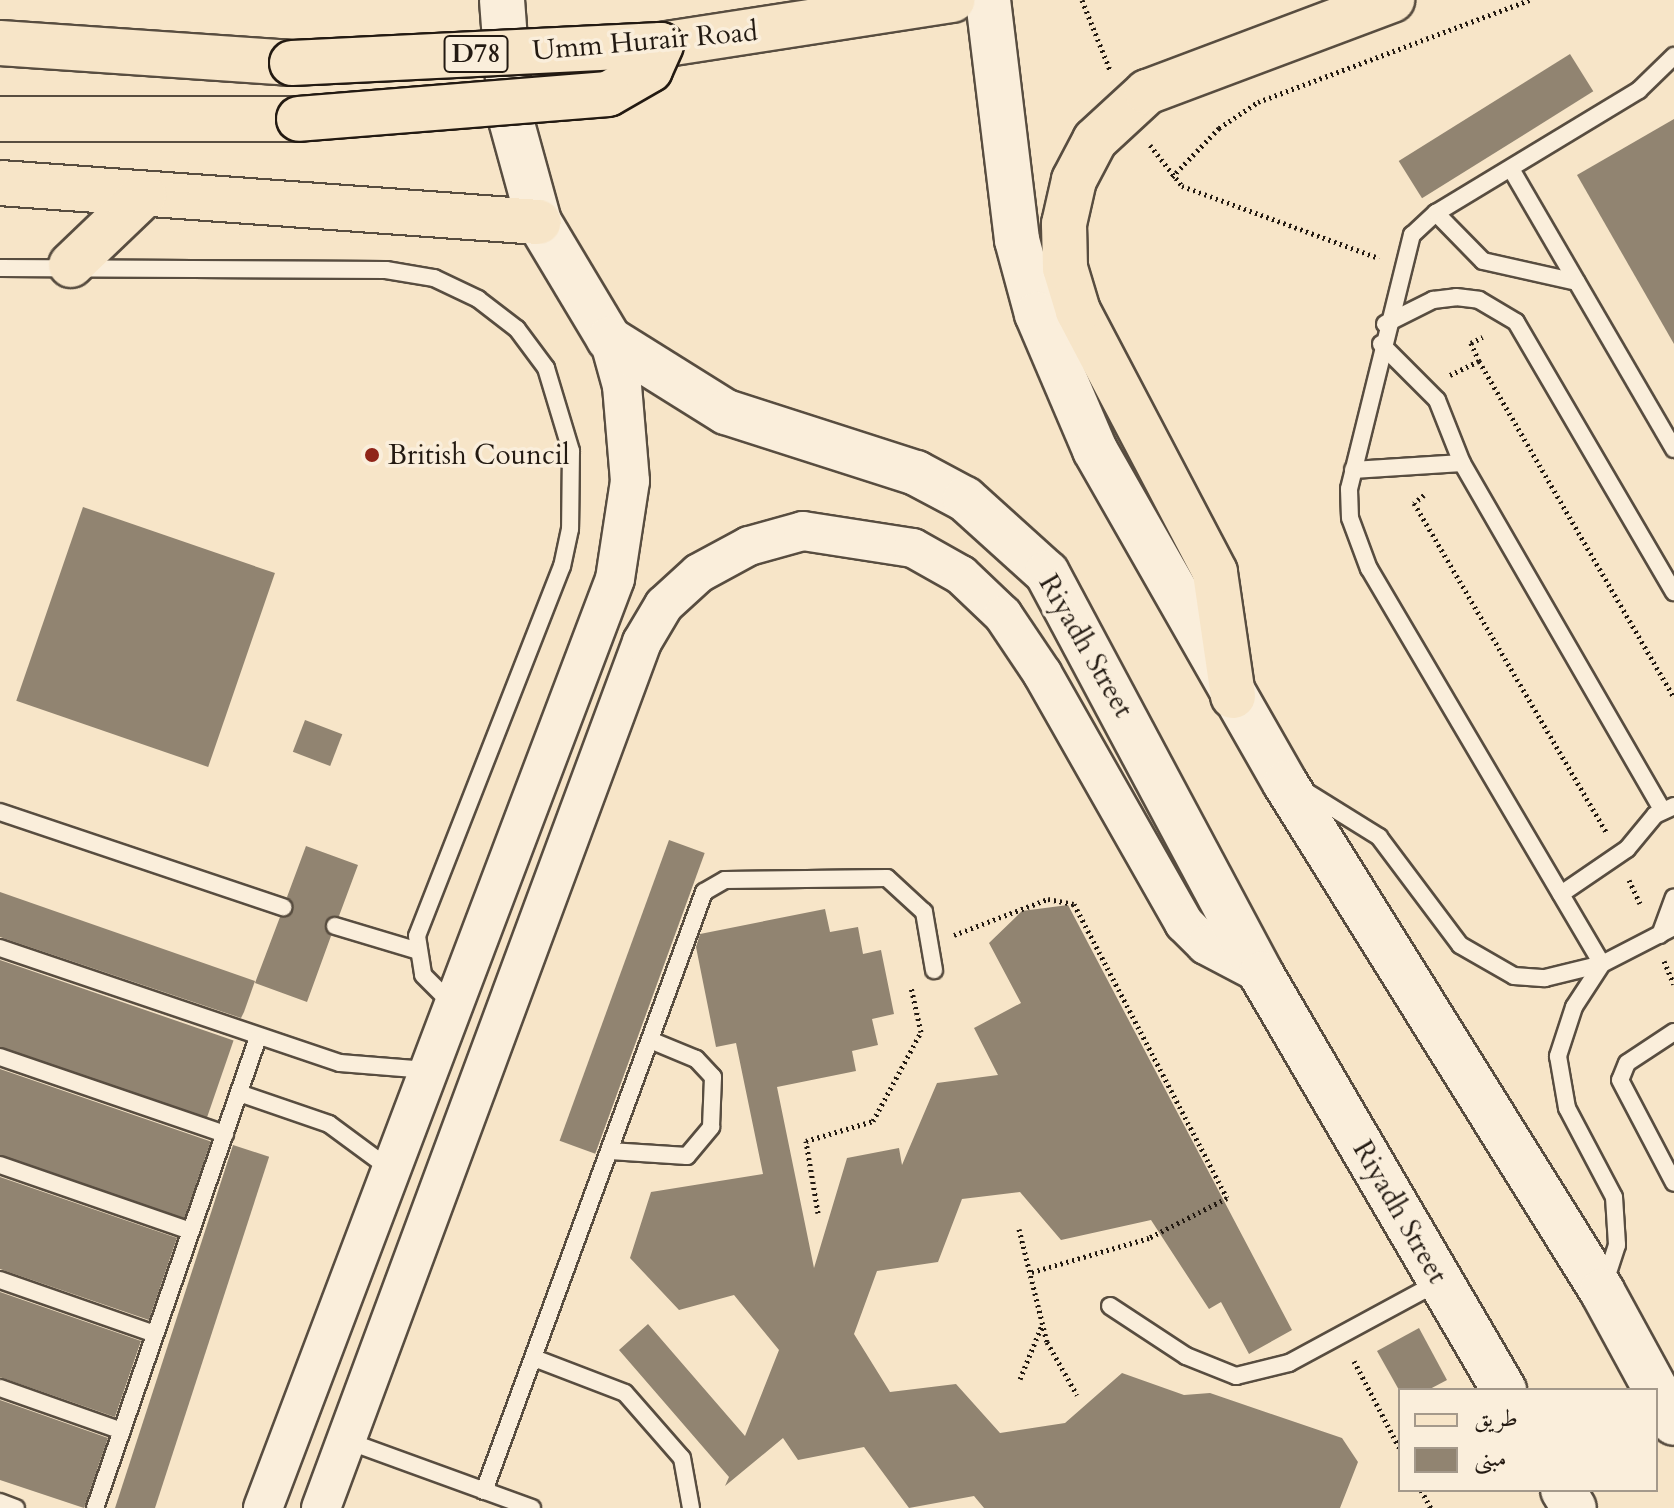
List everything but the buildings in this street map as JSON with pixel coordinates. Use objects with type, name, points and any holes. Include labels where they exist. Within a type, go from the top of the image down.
[{"type":"main road","name":"Riyadh Street","points":[[502,0],[511,120],[539,222],[609,339],[726,412],[916,473],[965,499],[1047,573],[1112,688],[1261,974],[1503,1388]]},
{"type":"main road","name":"Umm Hurair Road","points":[[0,43],[292,63],[661,45],[953,0]]},
{"type":"main road","points":[[988,0],[1017,240],[1037,314],[1095,450],[1233,696],[1602,1291],[1655,1388]]},
{"type":"main road","points":[[1233,696],[1215,572],[1078,311],[1065,268],[1064,224],[1074,180],[1095,140],[1125,108],[1172,79],[1392,0]]},
{"type":"main road","points":[[0,119],[299,119],[608,94],[650,70],[661,45]]},
{"type":"main road","points":[[0,183],[539,222]]},
{"type":"main road","points":[[71,265],[144,195]]},
{"type":"main road","points":[[1658,1394],[1674,1423]]},
{"type":"street","points":[[263,1508],[615,579],[630,481],[622,386],[609,339]]},
{"type":"street","points":[[321,1508],[642,642],[664,605],[699,573],[749,546],[803,531],[859,534],[913,548],[961,575],[1003,615],[1042,673],[1184,923],[1206,945],[1261,974]]},
{"type":"lane","points":[[1602,964],[1357,544],[1350,518],[1353,470],[1399,265],[1412,235],[1436,213],[1639,90],[1674,56]]},
{"type":"lane","points":[[1511,169],[1674,449]]},
{"type":"lane","points":[[1436,213],[1483,261],[1577,282]]},
{"type":"lane","points":[[0,268],[71,265],[386,270],[434,278],[478,299],[517,329],[546,368],[571,451],[562,566],[415,950],[423,975],[452,1004]]},
{"type":"lane","points":[[1385,324],[1456,297],[1479,300],[1516,322],[1674,592]]},
{"type":"lane","points":[[1381,344],[1429,387],[1462,463],[1668,807],[1636,842],[1561,894]]},
{"type":"lane","points":[[1353,470],[1462,463]]},
{"type":"lane","points":[[1285,783],[1335,804],[1379,837],[1460,945],[1485,965],[1545,978],[1602,964],[1667,931],[1674,897]]},
{"type":"lane","points":[[0,812],[283,907]]},
{"type":"lane","points":[[484,1491],[704,892],[717,882],[887,878],[915,898],[930,945],[934,970]]},
{"type":"lane","points":[[335,926],[415,950]]},
{"type":"lane","points":[[0,948],[258,1038],[340,1063],[427,1070]]},
{"type":"lane","points":[[1602,964],[1574,1007],[1558,1056],[1567,1108],[1614,1197],[1617,1245],[1602,1291]]},
{"type":"lane","points":[[1674,1032],[1627,1063],[1620,1080],[1674,1183]]},
{"type":"lane","points":[[95,1508],[258,1038]]},
{"type":"lane","points":[[610,1151],[687,1156],[711,1127],[713,1077],[696,1059],[650,1040]]},
{"type":"lane","points":[[0,1057],[225,1134]]},
{"type":"lane","points":[[239,1093],[329,1124],[390,1169]]},
{"type":"lane","points":[[0,1165],[191,1231]]},
{"type":"lane","points":[[0,1280],[155,1334]]},
{"type":"lane","points":[[1110,1306],[1186,1356],[1236,1376],[1264,1374],[1440,1281]]},
{"type":"lane","points":[[534,1358],[625,1393],[682,1458],[691,1508]]},
{"type":"lane","points":[[0,1388],[122,1431]]},
{"type":"lane","points":[[345,1440],[532,1508]]},
{"type":"lane","points":[[0,1502],[16,1508]]},
{"type":"path","points":[[1082,0],[1125,108],[1172,177],[1210,199],[1399,265]]},
{"type":"path","points":[[1172,177],[1219,128],[1258,102],[1529,0]]},
{"type":"path","points":[[1479,361],[1674,697]]},
{"type":"path","points":[[818,1213],[806,1141],[873,1121],[921,1032],[903,952],[930,945],[1048,899],[1074,904],[1227,1198],[1149,1238],[1032,1272]]},
{"type":"path","points":[[1019,1229],[1043,1324],[1077,1395]]},
{"type":"path","points":[[1020,1379],[1043,1324]]},
{"type":"path","points":[[1341,1335],[1398,1445]]},
{"type":"place","name":"British Council","points":[[372,455]]}]
